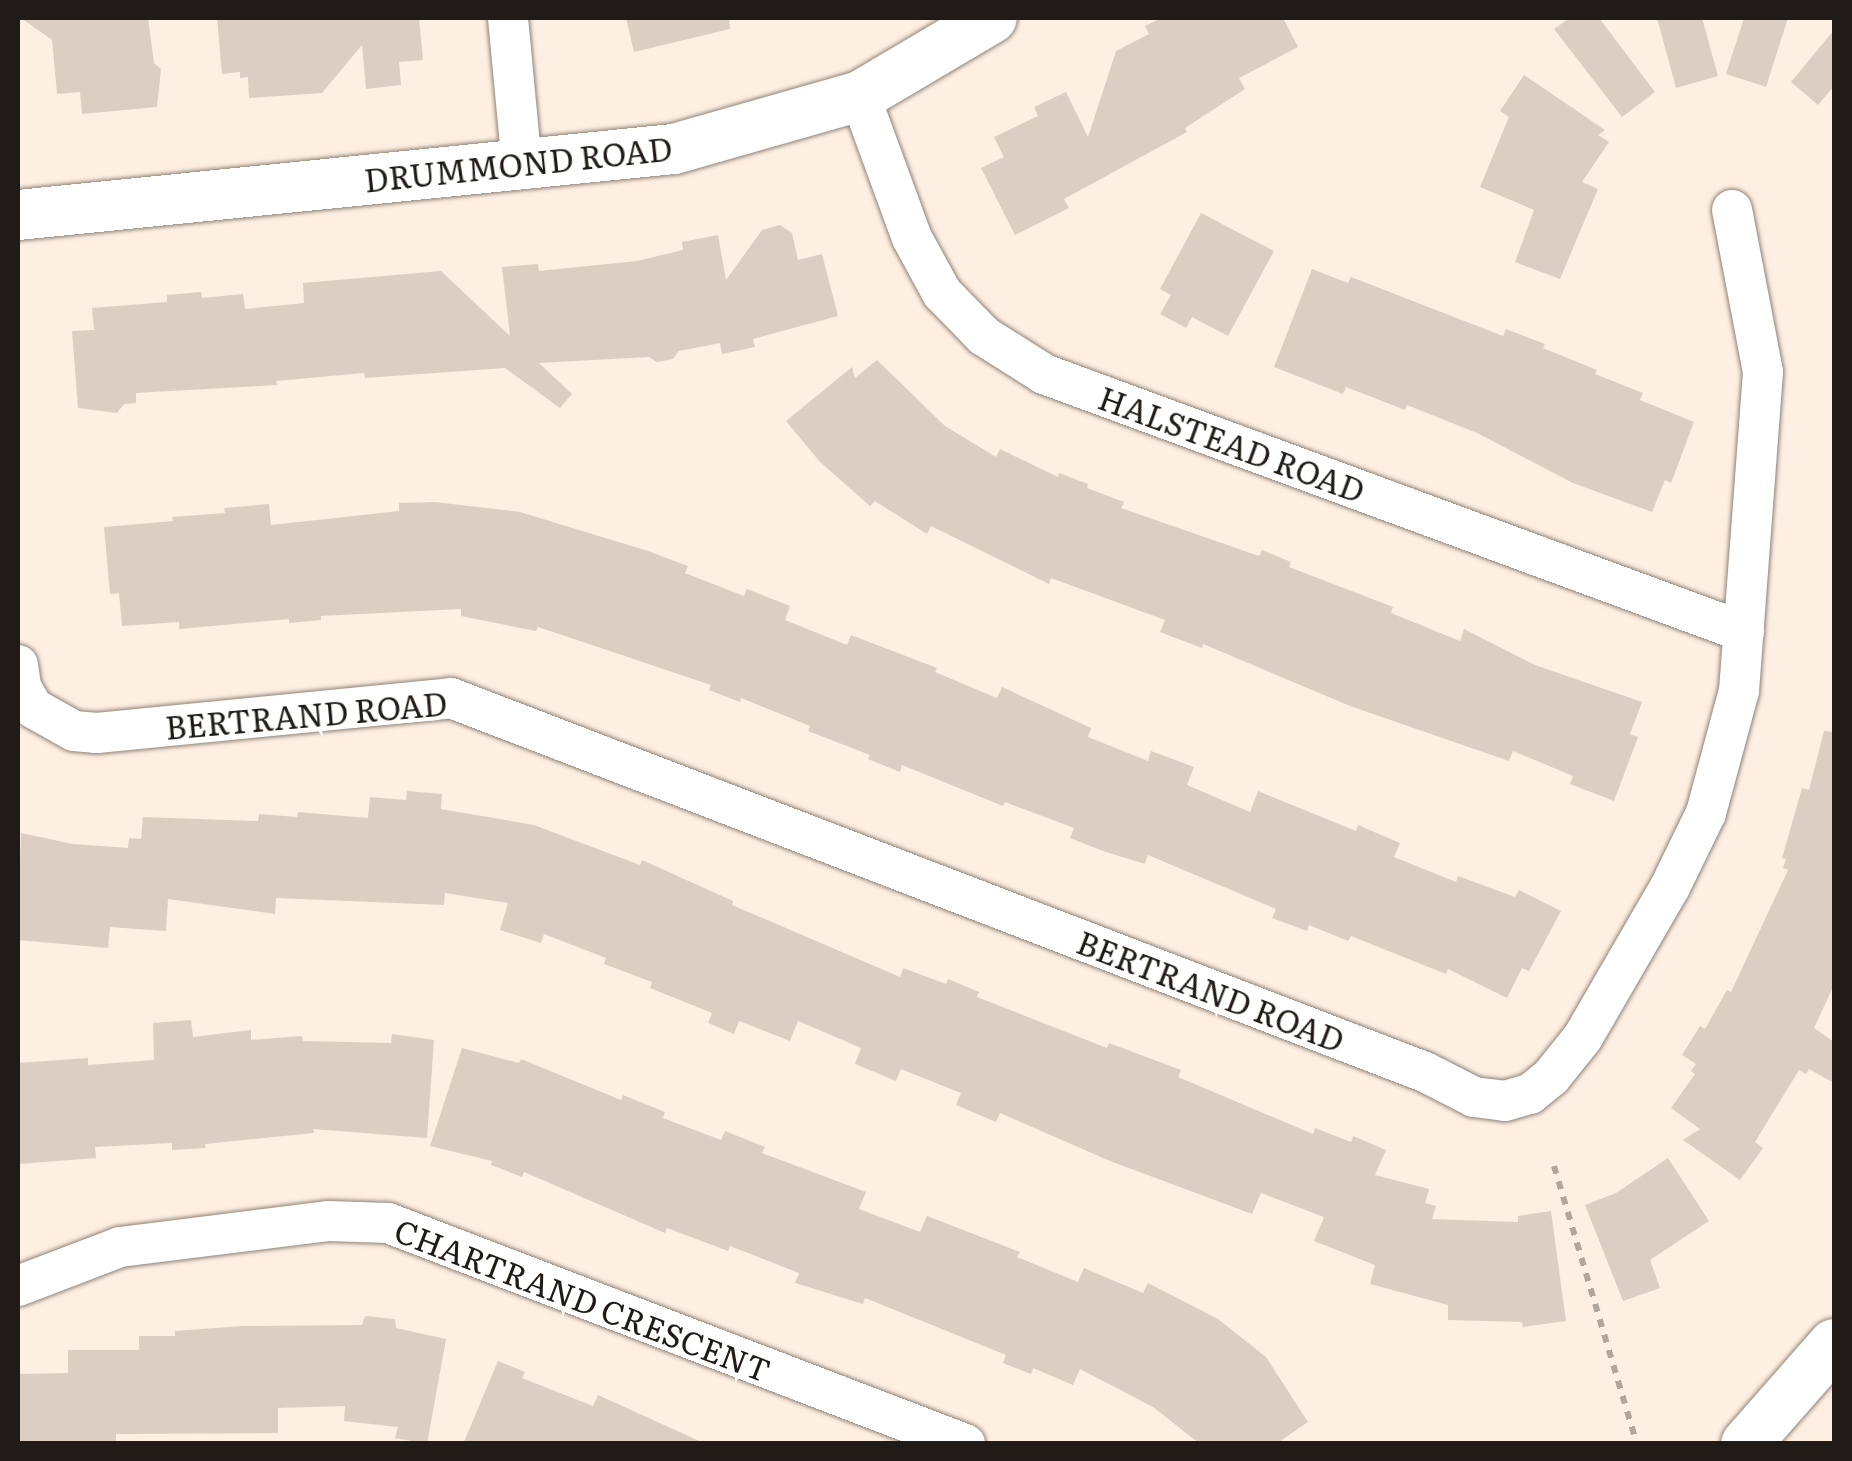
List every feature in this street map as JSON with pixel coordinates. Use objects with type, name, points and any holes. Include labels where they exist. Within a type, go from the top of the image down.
[{"type":"street","points":[[508,18],[522,165]]},
{"type":"street","name":"DRUMMOND ROAD","points":[[18,214],[674,149],[860,96],[992,18]]},
{"type":"street","name":"HALSTEAD ROAD","points":[[860,96],[912,238],[942,293],[984,336],[1044,374],[1744,632]]},
{"type":"street","name":"BERTRAND ROAD","points":[[18,665],[21,688],[33,708],[74,730],[98,733],[451,698],[1406,1065],[1474,1097],[1505,1101],[1530,1094],[1551,1077],[1583,1037],[1670,887],[1706,813],[1738,692],[1763,372],[1732,210]]},
{"type":"street","name":"CHARTRAND CRESCENT","points":[[18,1286],[120,1248],[329,1221],[388,1223],[965,1444]]},
{"type":"street","points":[[1746,1444],[1834,1344]]},
{"type":"path","points":[[1554,1166],[1637,1444]]},
{"type":"building","points":[[21,18],[148,18],[154,63],[161,69],[157,107],[82,114],[80,92],[57,94],[52,40]]},
{"type":"building","points":[[217,18],[419,18],[423,60],[399,62],[401,85],[366,89],[362,45],[322,93],[249,98],[248,77],[240,78],[240,72],[222,74]]},
{"type":"building","points":[[626,18],[729,18],[730,29],[634,52]]},
{"type":"building","points":[[1162,18],[1283,18],[1298,47],[1239,78],[1245,89],[1185,128],[1187,132],[1064,199],[1069,208],[1015,235],[981,168],[1004,157],[994,137],[1038,116],[1034,107],[1066,92],[1088,137],[1116,51],[1149,34],[1145,26]]},
{"type":"building","points":[[1570,18],[1599,18],[1655,92],[1622,117],[1554,29]]},
{"type":"building","points":[[1657,18],[1702,18],[1718,76],[1676,88]]},
{"type":"building","points":[[1744,18],[1788,18],[1766,87],[1726,74]]},
{"type":"building","points":[[1834,30],[1834,86],[1818,105],[1791,82]]},
{"type":"building","points":[[1524,75],[1605,130],[1598,135],[1609,142],[1582,182],[1598,189],[1560,279],[1515,262],[1534,210],[1480,187],[1509,117],[1500,111]]},
{"type":"building","points":[[1201,213],[1274,251],[1228,336],[1192,317],[1186,328],[1160,314],[1171,295],[1160,289]]},
{"type":"building","points":[[780,225],[792,233],[798,260],[822,254],[838,316],[753,339],[755,347],[722,354],[720,343],[679,351],[673,359],[657,362],[649,357],[539,363],[572,394],[560,408],[505,368],[365,378],[364,373],[276,381],[277,385],[136,393],[136,403],[124,404],[117,413],[78,408],[72,331],[94,330],[92,308],[167,302],[167,295],[201,292],[202,298],[243,294],[245,309],[304,303],[303,283],[441,271],[510,336],[502,267],[538,264],[539,271],[637,261],[683,250],[682,242],[718,235],[726,280],[762,230]]},
{"type":"building","points":[[1312,269],[1348,283],[1351,277],[1503,336],[1506,329],[1545,344],[1543,348],[1643,393],[1640,400],[1694,422],[1671,483],[1665,480],[1652,512],[1573,483],[1477,433],[1407,405],[1405,410],[1346,387],[1343,394],[1274,367]]},
{"type":"building","points":[[877,360],[945,426],[996,457],[1000,449],[1058,477],[1059,473],[1088,484],[1087,488],[1124,502],[1121,508],[1259,556],[1262,550],[1291,562],[1289,567],[1393,607],[1391,613],[1460,641],[1464,629],[1535,665],[1642,702],[1630,734],[1638,737],[1614,801],[1570,784],[1573,776],[1513,751],[1509,761],[1350,706],[1203,644],[1202,648],[1160,632],[1165,620],[1051,578],[1049,584],[931,526],[927,534],[875,501],[870,506],[820,462],[786,421],[852,367],[855,378]]},
{"type":"building","points":[[435,502],[520,512],[648,551],[688,566],[685,573],[744,596],[747,589],[790,606],[785,620],[847,645],[851,635],[937,668],[935,672],[997,698],[1002,687],[1091,728],[1088,737],[1148,761],[1151,751],[1194,767],[1187,785],[1250,812],[1258,791],[1356,831],[1358,825],[1400,843],[1394,857],[1456,882],[1458,876],[1515,897],[1519,890],[1561,911],[1529,971],[1522,968],[1507,998],[1448,969],[1446,974],[1351,936],[1348,941],[1309,925],[1307,931],[1272,918],[1276,909],[1148,855],[1145,864],[1103,851],[1070,838],[1074,828],[1005,802],[1003,806],[902,765],[900,772],[868,759],[870,755],[808,731],[810,726],[741,698],[740,702],[709,690],[711,685],[538,627],[536,631],[461,616],[461,609],[179,629],[179,622],[122,626],[119,593],[110,594],[104,527],[173,521],[172,517],[225,513],[224,508],[269,504],[271,525],[399,511],[399,503]]},
{"type":"building","points":[[1824,731],[1834,732],[1834,985],[1814,1028],[1834,1042],[1834,1083],[1809,1069],[1806,1074],[1799,1070],[1755,1142],[1763,1148],[1740,1180],[1683,1140],[1700,1129],[1671,1108],[1695,1074],[1691,1071],[1696,1064],[1682,1055],[1700,1026],[1705,1029],[1727,990],[1731,992],[1788,870],[1783,868],[1786,859],[1782,858],[1802,788],[1809,790]]},
{"type":"building","points":[[407,791],[442,794],[441,809],[534,825],[640,865],[642,860],[733,901],[732,905],[900,977],[903,968],[946,984],[948,979],[979,992],[977,997],[1107,1048],[1109,1043],[1181,1070],[1178,1077],[1313,1134],[1315,1128],[1351,1142],[1353,1136],[1386,1150],[1375,1175],[1429,1189],[1425,1203],[1436,1206],[1432,1219],[1518,1222],[1518,1216],[1551,1211],[1566,1321],[1523,1327],[1522,1322],[1448,1320],[1448,1305],[1370,1284],[1375,1265],[1314,1241],[1324,1217],[1261,1193],[1252,1214],[1110,1161],[1000,1113],[996,1122],[956,1105],[961,1093],[901,1069],[896,1081],[855,1064],[861,1048],[798,1021],[790,1041],[739,1021],[734,1034],[708,1023],[712,1013],[650,988],[652,982],[604,964],[606,958],[544,934],[541,943],[500,930],[508,903],[445,893],[444,905],[276,898],[275,914],[168,899],[166,931],[110,927],[108,948],[18,940],[21,833],[73,844],[128,848],[129,838],[141,839],[143,817],[258,821],[259,814],[297,817],[298,812],[368,818],[370,797],[406,800]]},
{"type":"building","points":[[191,1020],[193,1037],[251,1030],[251,1040],[302,1036],[303,1041],[391,1043],[392,1034],[434,1040],[427,1138],[313,1129],[314,1133],[205,1144],[206,1148],[172,1150],[172,1143],[95,1147],[96,1158],[18,1164],[18,1063],[88,1058],[88,1065],[154,1060],[153,1023]]},
{"type":"building","points":[[462,1048],[519,1063],[521,1059],[621,1100],[623,1095],[665,1112],[663,1118],[721,1140],[725,1131],[765,1147],[762,1153],[866,1192],[859,1209],[920,1232],[927,1216],[1020,1252],[1017,1257],[1078,1282],[1084,1268],[1143,1293],[1148,1283],[1218,1319],[1266,1357],[1308,1422],[1276,1444],[1200,1444],[1153,1407],[1080,1369],[1073,1385],[1033,1368],[1031,1374],[1003,1363],[1006,1355],[865,1298],[863,1304],[795,1283],[799,1273],[730,1246],[728,1251],[667,1228],[665,1233],[524,1172],[522,1177],[491,1165],[492,1161],[430,1146]]},
{"type":"building","points":[[1668,1158],[1709,1221],[1650,1260],[1660,1288],[1623,1301],[1585,1205],[1616,1193]]},
{"type":"building","points":[[365,1316],[395,1319],[396,1328],[446,1339],[427,1444],[395,1438],[398,1427],[344,1421],[345,1406],[278,1408],[278,1433],[116,1434],[116,1444],[18,1444],[18,1374],[68,1373],[68,1350],[139,1350],[139,1336],[175,1336],[175,1331],[362,1325]]},
{"type":"building","points":[[498,1361],[525,1372],[522,1378],[593,1406],[598,1395],[706,1444],[463,1444]]}]
